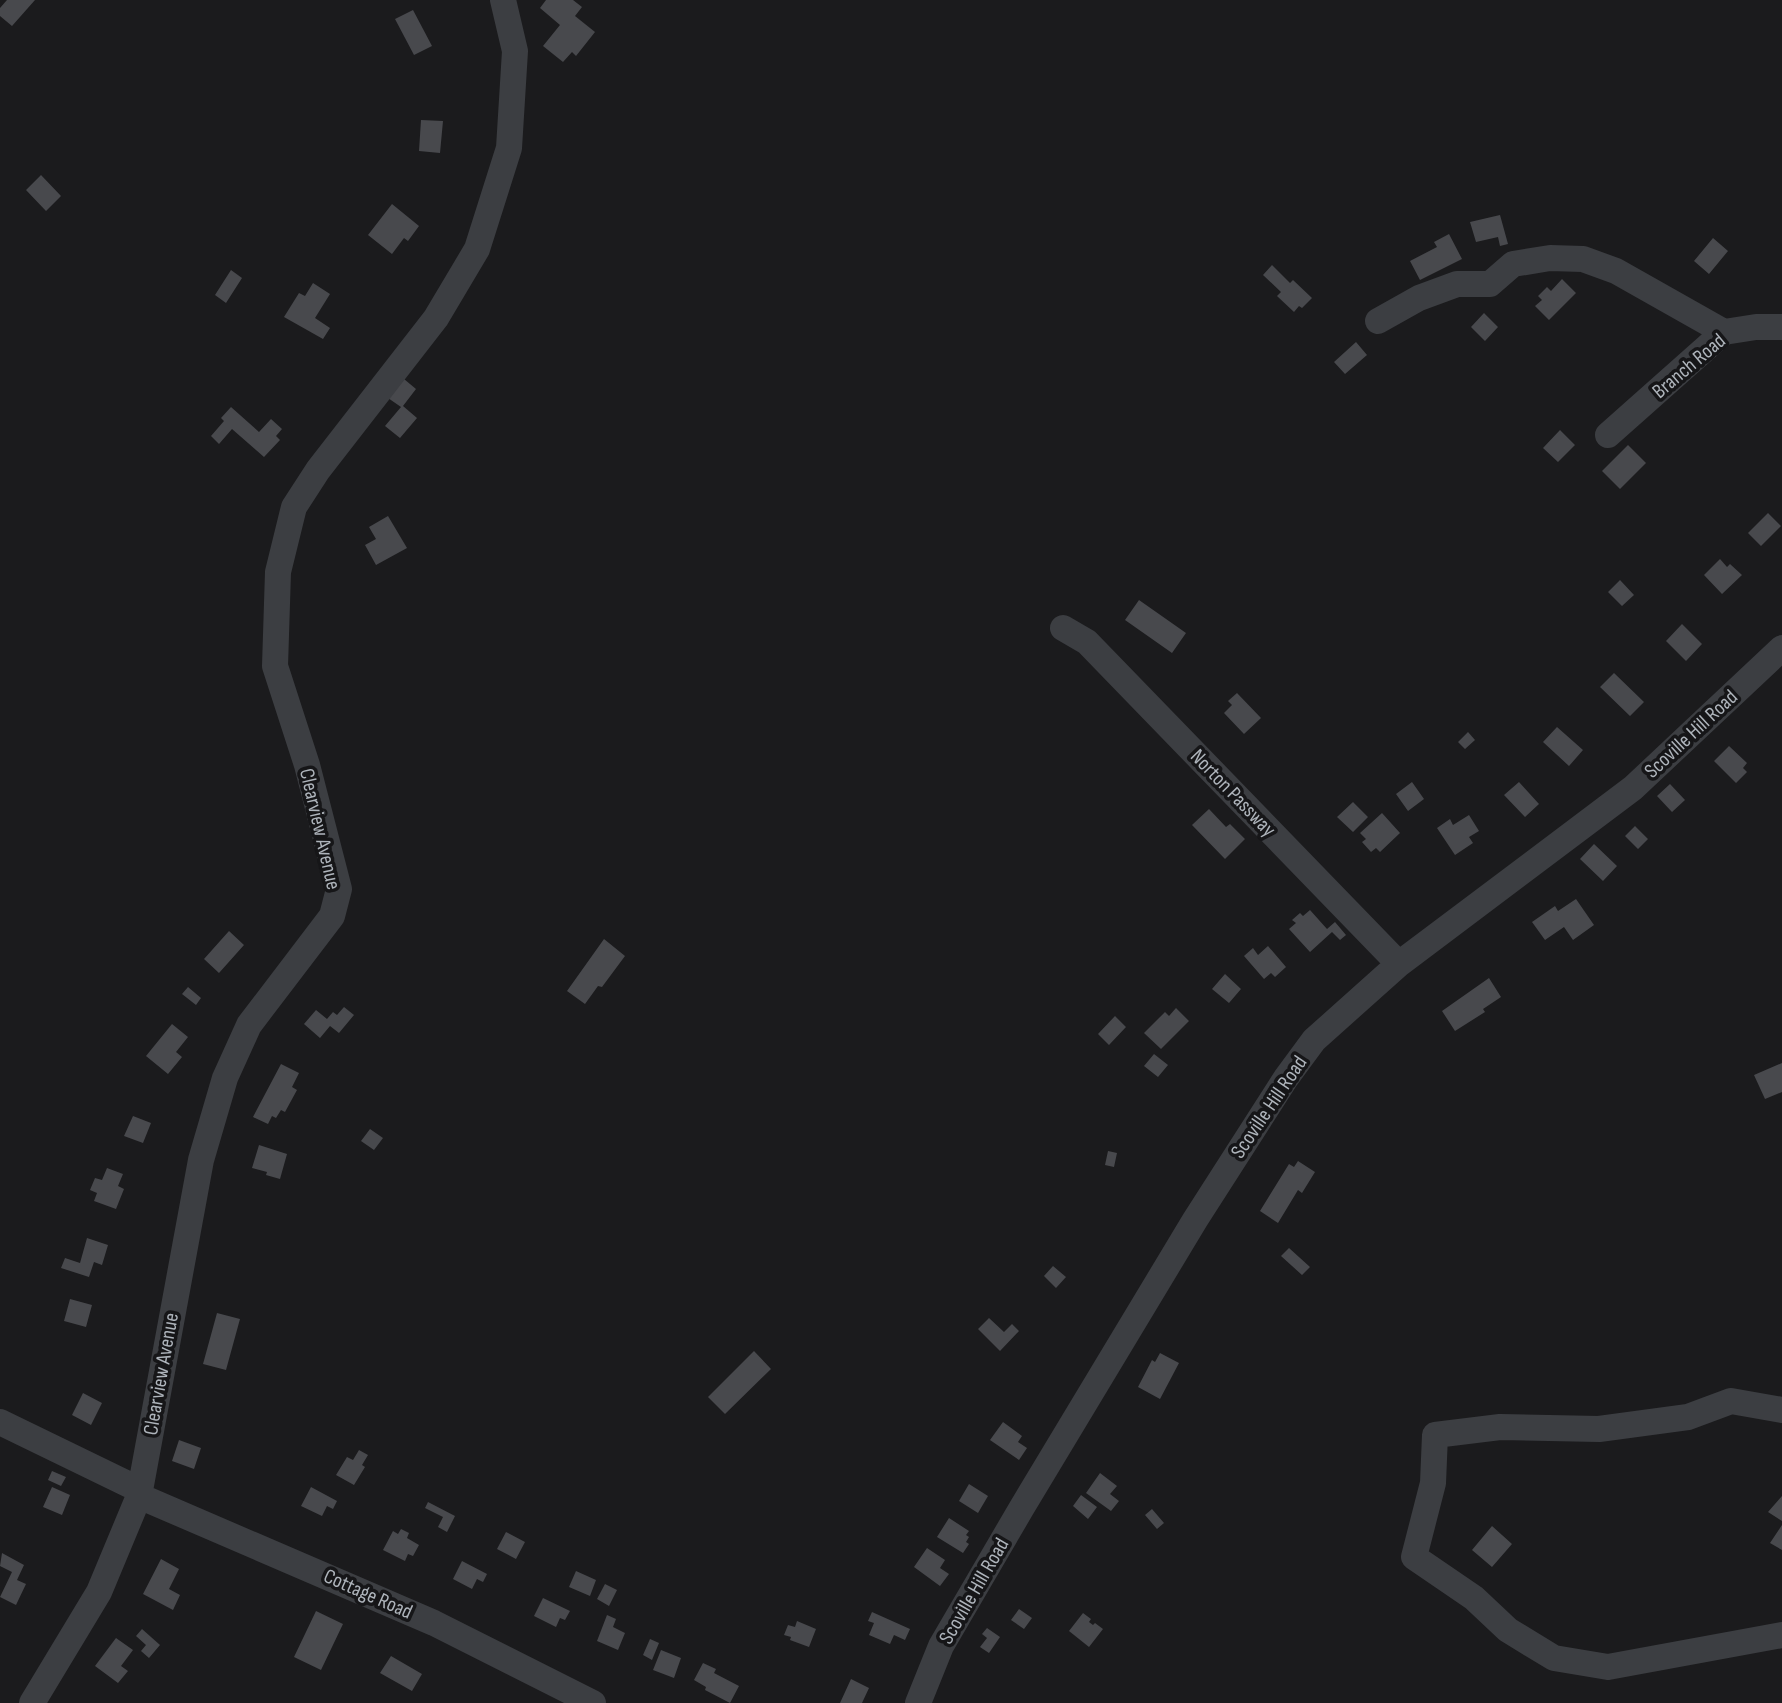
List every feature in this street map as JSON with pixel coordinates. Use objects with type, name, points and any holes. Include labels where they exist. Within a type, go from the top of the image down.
[{"type":"street","name":"Clearview Avenue","points":[[32,1703],[99,1592],[139,1493],[201,1160],[225,1078],[249,1025],[332,916],[339,889],[307,765],[275,666],[278,572],[294,507],[318,470],[436,317],[477,248],[509,148],[515,51],[502,0]]},
{"type":"street","points":[[1378,321],[1419,298],[1457,284],[1490,284],[1513,264],[1550,258],[1583,259],[1616,271],[1724,332]]},
{"type":"street","name":"Branch Road","points":[[1608,435],[1724,332],[1756,327],[1782,327]]},
{"type":"street","name":"Norton Passway","points":[[1063,628],[1087,642],[1399,964]]},
{"type":"street","name":"Scoville Hill Road","points":[[918,1703],[941,1646],[954,1623],[1195,1220],[1286,1078],[1314,1040],[1399,964],[1633,788],[1782,648]]},
{"type":"street","points":[[1782,1410],[1731,1401],[1688,1417],[1599,1429],[1500,1427],[1435,1435],[1433,1483],[1414,1558],[1474,1598],[1508,1630],[1555,1658],[1608,1667],[1782,1635]]},
{"type":"street","name":"Cottage Road","points":[[0,1422],[139,1493],[434,1623],[593,1703]]},
{"type":"building","points":[[7,0],[35,0],[12,26],[0,16],[0,8]]},
{"type":"building","points":[[546,0],[573,0],[582,7],[575,16],[595,32],[576,56],[572,52],[563,62],[543,46],[560,25],[540,8]]},
{"type":"building","points":[[413,10],[432,46],[414,55],[395,19]]},
{"type":"building","points":[[421,120],[443,121],[440,153],[419,151]]},
{"type":"building","points":[[41,175],[61,196],[46,211],[26,190]]},
{"type":"building","points":[[392,204],[419,226],[408,241],[404,238],[392,254],[368,235]]},
{"type":"building","points":[[1500,215],[1508,244],[1500,246],[1498,237],[1476,242],[1470,222]]},
{"type":"building","points":[[1449,234],[1462,259],[1420,280],[1410,261],[1437,247],[1434,242]]},
{"type":"building","points":[[1713,238],[1728,251],[1709,274],[1694,261]]},
{"type":"building","points":[[1272,265],[1290,283],[1293,280],[1312,298],[1302,308],[1299,306],[1294,312],[1277,296],[1281,292],[1263,275]]},
{"type":"building","points":[[231,270],[242,278],[226,303],[215,295]]},
{"type":"building","points":[[1562,279],[1576,293],[1549,320],[1535,306],[1542,300],[1538,296],[1547,287],[1551,291]]},
{"type":"building","points":[[313,283],[330,294],[315,318],[330,328],[323,339],[284,317],[299,293],[305,296]]},
{"type":"building","points":[[1484,313],[1498,327],[1485,341],[1471,327]]},
{"type":"building","points":[[1356,342],[1367,355],[1345,374],[1334,362]]},
{"type":"building","points":[[404,379],[416,389],[403,406],[417,418],[400,438],[385,426],[401,407],[388,398]]},
{"type":"building","points":[[231,407],[259,432],[271,419],[282,429],[276,436],[280,440],[264,457],[232,429],[219,444],[211,436],[224,421],[221,418]]},
{"type":"building","points":[[1560,430],[1575,445],[1558,462],[1543,448]]},
{"type":"building","points":[[1628,445],[1646,463],[1620,489],[1602,471]]},
{"type":"building","points":[[1768,513],[1781,526],[1761,546],[1748,533]]},
{"type":"building","points":[[388,516],[407,548],[376,565],[365,545],[376,539],[369,527]]},
{"type":"building","points":[[1720,559],[1727,567],[1730,564],[1742,575],[1722,594],[1704,575]]},
{"type":"building","points":[[1620,580],[1634,595],[1622,606],[1608,592]]},
{"type":"building","points":[[1139,600],[1186,633],[1172,653],[1125,620]]},
{"type":"building","points":[[1682,624],[1702,644],[1686,661],[1666,641]]},
{"type":"building","points":[[1614,673],[1644,702],[1630,716],[1600,687]]},
{"type":"building","points":[[1237,693],[1261,718],[1244,734],[1224,713],[1232,705],[1228,701]]},
{"type":"building","points":[[1557,727],[1583,750],[1569,766],[1543,742]]},
{"type":"building","points":[[1468,732],[1475,740],[1465,749],[1458,742]]},
{"type":"building","points":[[1729,746],[1747,763],[1743,768],[1747,772],[1736,783],[1714,761]]},
{"type":"building","points":[[1412,782],[1424,799],[1408,811],[1396,794]]},
{"type":"building","points":[[1519,782],[1539,804],[1525,817],[1504,795]]},
{"type":"building","points":[[1670,784],[1685,800],[1672,812],[1657,796]]},
{"type":"building","points":[[1353,802],[1368,817],[1353,832],[1337,817]]},
{"type":"building","points":[[1209,809],[1226,827],[1230,824],[1245,839],[1225,859],[1192,825]]},
{"type":"building","points":[[1382,813],[1400,833],[1380,852],[1376,848],[1371,852],[1362,842],[1366,839],[1360,833]]},
{"type":"building","points":[[1469,815],[1479,831],[1469,837],[1473,843],[1455,855],[1437,828],[1450,819],[1453,825]]},
{"type":"building","points":[[1635,826],[1648,839],[1638,849],[1625,836]]},
{"type":"building","points":[[1594,844],[1617,866],[1603,881],[1580,859]]},
{"type":"building","points":[[1576,899],[1594,925],[1573,940],[1564,927],[1545,940],[1532,922],[1555,906],[1558,911]]},
{"type":"building","points":[[1310,910],[1327,929],[1335,922],[1346,935],[1340,940],[1332,932],[1310,952],[1289,929],[1296,923],[1292,920],[1300,913],[1303,916]]},
{"type":"building","points":[[229,931],[244,945],[219,973],[204,959]]},
{"type":"building","points":[[604,939],[625,956],[602,987],[598,986],[585,1004],[567,991]]},
{"type":"building","points":[[1268,946],[1286,967],[1275,977],[1271,973],[1264,979],[1244,956],[1253,948],[1258,955]]},
{"type":"building","points":[[1225,974],[1241,989],[1229,1003],[1212,989]]},
{"type":"building","points":[[1489,978],[1501,997],[1483,1009],[1485,1012],[1455,1031],[1442,1011]]},
{"type":"building","points":[[188,987],[201,998],[196,1005],[182,994]]},
{"type":"building","points":[[344,1007],[354,1015],[339,1033],[330,1026],[320,1038],[304,1024],[316,1010],[327,1019],[333,1012],[337,1015]]},
{"type":"building","points":[[1176,1008],[1189,1021],[1161,1049],[1144,1033],[1165,1012],[1169,1016]]},
{"type":"building","points":[[1115,1016],[1126,1027],[1109,1045],[1098,1034]]},
{"type":"building","points":[[172,1024],[188,1037],[176,1052],[182,1057],[168,1074],[146,1056]]},
{"type":"building","points":[[1154,1054],[1168,1065],[1158,1077],[1144,1066]]},
{"type":"building","points":[[1782,1063],[1782,1092],[1765,1099],[1754,1075]]},
{"type":"building","points":[[281,1064],[299,1073],[292,1087],[297,1090],[285,1112],[281,1110],[276,1118],[272,1116],[268,1124],[253,1117]]},
{"type":"building","points":[[133,1116],[151,1123],[143,1143],[124,1136]]},
{"type":"building","points":[[370,1129],[383,1138],[374,1150],[361,1141]]},
{"type":"building","points":[[259,1145],[287,1154],[280,1179],[252,1168]]},
{"type":"building","points":[[1108,1151],[1117,1153],[1114,1167],[1105,1165]]},
{"type":"building","points":[[1298,1161],[1315,1172],[1302,1193],[1298,1190],[1278,1223],[1260,1211],[1289,1164],[1294,1167]]},
{"type":"building","points":[[107,1168],[123,1174],[118,1186],[124,1189],[116,1209],[94,1201],[97,1193],[90,1190],[95,1178],[102,1180]]},
{"type":"building","points":[[87,1238],[108,1245],[102,1265],[94,1262],[89,1277],[61,1268],[65,1258],[80,1263]]},
{"type":"building","points":[[1289,1248],[1310,1267],[1302,1275],[1281,1256]]},
{"type":"building","points":[[1053,1266],[1066,1277],[1056,1288],[1044,1276]]},
{"type":"building","points":[[70,1299],[92,1305],[86,1327],[64,1321]]},
{"type":"building","points":[[217,1313],[240,1319],[226,1370],[203,1364]]},
{"type":"building","points":[[989,1318],[1004,1332],[1012,1324],[1019,1331],[1000,1351],[978,1329]]},
{"type":"building","points":[[754,1351],[771,1369],[725,1414],[708,1397]]},
{"type":"building","points":[[1160,1353],[1179,1363],[1160,1399],[1138,1387],[1152,1360],[1155,1362]]},
{"type":"building","points":[[83,1393],[102,1403],[91,1425],[72,1415]]},
{"type":"building","points":[[1003,1422],[1022,1436],[1018,1442],[1027,1448],[1019,1460],[990,1440]]},
{"type":"building","points":[[179,1440],[201,1448],[194,1469],[172,1461]]},
{"type":"building","points":[[359,1450],[368,1455],[362,1465],[365,1467],[354,1485],[336,1475],[347,1457],[353,1460]]},
{"type":"building","points":[[52,1471],[66,1477],[61,1486],[48,1480]]},
{"type":"building","points":[[1100,1473],[1117,1486],[1110,1494],[1119,1501],[1111,1511],[1086,1493]]},
{"type":"building","points":[[969,1484],[988,1496],[978,1513],[959,1501]]},
{"type":"building","points":[[52,1487],[70,1495],[62,1515],[43,1507]]},
{"type":"building","points":[[311,1487],[337,1501],[333,1509],[327,1506],[322,1516],[301,1506]]},
{"type":"building","points":[[1081,1495],[1097,1507],[1088,1519],[1073,1506]]},
{"type":"building","points":[[1782,1496],[1782,1521],[1768,1512]]},
{"type":"building","points":[[428,1502],[455,1516],[447,1532],[438,1527],[443,1517],[425,1508]]},
{"type":"building","points":[[1152,1509],[1164,1523],[1157,1529],[1145,1515]]},
{"type":"building","points":[[949,1518],[969,1531],[966,1542],[969,1544],[963,1553],[937,1537]]},
{"type":"building","points":[[1782,1525],[1782,1550],[1770,1543]]},
{"type":"building","points":[[1492,1526],[1512,1544],[1492,1567],[1472,1550]]},
{"type":"building","points":[[401,1529],[409,1533],[407,1538],[419,1545],[413,1556],[408,1554],[405,1561],[383,1550],[393,1531],[398,1534]]},
{"type":"building","points":[[506,1532],[525,1542],[516,1559],[497,1549]]},
{"type":"building","points":[[927,1548],[945,1560],[940,1568],[949,1574],[940,1586],[914,1567]]},
{"type":"building","points":[[2,1553],[24,1565],[17,1580],[26,1584],[16,1605],[0,1597],[12,1572],[0,1566]]},
{"type":"building","points":[[161,1559],[179,1569],[169,1589],[180,1595],[173,1610],[143,1594]]},
{"type":"building","points":[[462,1561],[487,1574],[483,1582],[477,1579],[472,1589],[453,1579]]},
{"type":"building","points":[[576,1571],[596,1580],[590,1596],[569,1587]]},
{"type":"building","points":[[605,1584],[617,1590],[609,1606],[597,1599]]},
{"type":"building","points":[[543,1598],[570,1611],[565,1620],[560,1618],[556,1627],[534,1616]]},
{"type":"building","points":[[1019,1609],[1032,1618],[1024,1629],[1011,1620]]},
{"type":"building","points":[[316,1611],[343,1624],[321,1670],[294,1657]]},
{"type":"building","points":[[872,1612],[910,1629],[905,1640],[894,1635],[890,1644],[869,1635],[874,1623],[868,1621]]},
{"type":"building","points":[[1083,1613],[1091,1619],[1089,1622],[1103,1629],[1089,1647],[1069,1631]]},
{"type":"building","points":[[607,1615],[616,1619],[613,1627],[625,1633],[618,1650],[597,1641]]},
{"type":"building","points":[[797,1621],[816,1629],[809,1647],[784,1635],[788,1625],[795,1627]]},
{"type":"building","points":[[987,1628],[1000,1637],[989,1653],[980,1647],[987,1638],[982,1634]]},
{"type":"building","points":[[142,1629],[160,1645],[149,1658],[141,1651],[146,1645],[136,1636]]},
{"type":"building","points":[[116,1638],[133,1650],[121,1666],[128,1671],[118,1683],[95,1666]]},
{"type":"building","points":[[650,1639],[659,1643],[652,1660],[643,1655]]},
{"type":"building","points":[[661,1650],[681,1658],[674,1678],[653,1670]]},
{"type":"building","points":[[391,1656],[422,1674],[412,1691],[380,1673]]},
{"type":"building","points":[[703,1663],[716,1669],[714,1673],[739,1686],[730,1703],[705,1690],[706,1687],[694,1680]]},
{"type":"building","points":[[851,1679],[869,1688],[862,1703],[840,1703]]}]
